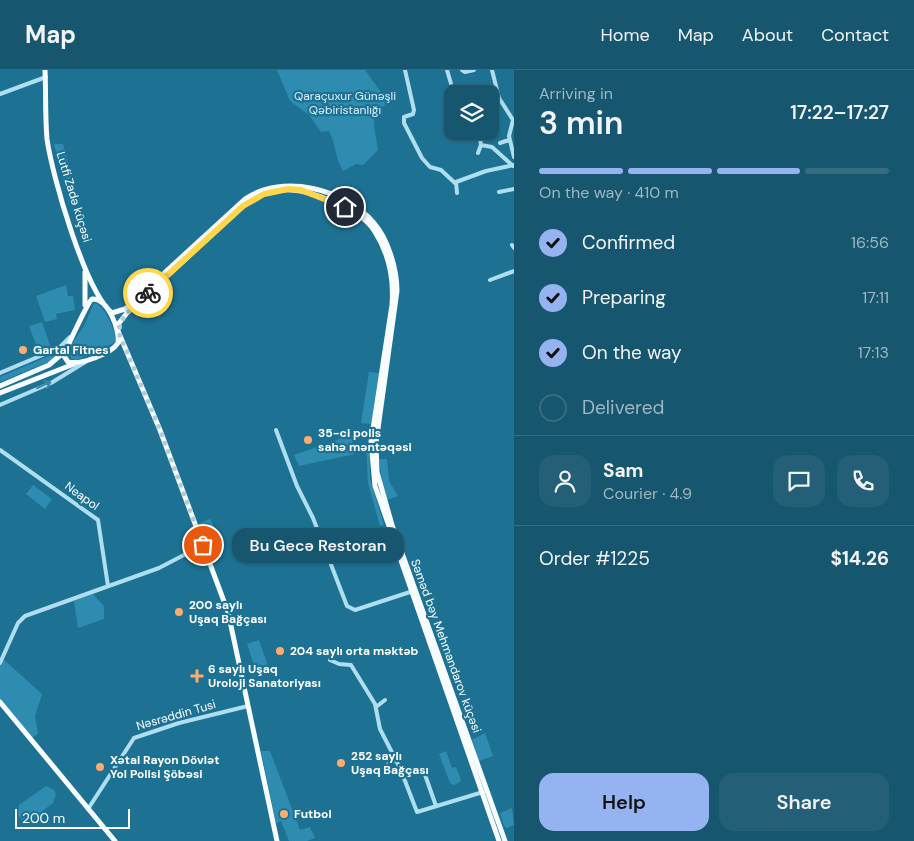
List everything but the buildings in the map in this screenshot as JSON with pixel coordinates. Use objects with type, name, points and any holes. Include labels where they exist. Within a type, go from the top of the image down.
[{"type":"main road","name":"Lutfi Zadə küçəsi","points":[[45,70],[46,127],[50,153],[85,269]]},
{"type":"main road","name":"Səməd bəy Mehmandarov küçəsi","points":[[104,305],[112,313],[124,309],[234,208],[256,192],[274,186],[295,185],[316,190],[359,210],[375,224],[383,237],[396,275],[398,290],[376,443],[377,472],[499,841]]},
{"type":"main road","name":"Səməd bəy Mehmandarov küçəsi","points":[[108,351],[117,345],[120,323],[127,312],[252,199],[275,190],[295,189],[338,201],[357,214],[373,229],[392,276],[392,305],[371,439],[372,473],[379,502],[410,592],[484,791],[505,841]]},
{"type":"main road","points":[[85,269],[130,357],[230,619],[277,841]]},
{"type":"main road","points":[[0,386],[54,363],[65,350],[77,330],[85,306],[85,269]]},
{"type":"main road","points":[[85,306],[89,301],[95,299],[104,305]]},
{"type":"main road","points":[[0,393],[108,351],[123,349],[130,357]]},
{"type":"main road","points":[[65,350],[66,361],[77,363]]},
{"type":"main road","points":[[0,702],[114,841]]},
{"type":"street","points":[[405,70],[414,110],[413,114],[404,117],[404,123],[422,158],[430,167],[441,170],[455,183],[457,193]]},
{"type":"street","points":[[448,70],[452,85]]},
{"type":"street","points":[[462,70],[465,72],[472,70],[473,78]]},
{"type":"street","points":[[492,70],[500,98],[514,120],[509,140],[514,157]]},
{"type":"street","points":[[0,94],[46,78]]},
{"type":"street","points":[[478,153],[480,140]]},
{"type":"street","points":[[500,143],[509,140]]},
{"type":"street","points":[[481,144],[492,148],[513,165]]},
{"type":"street","points":[[455,183],[486,171],[513,165]]},
{"type":"street","points":[[500,192],[514,189]]},
{"type":"street","points":[[490,280],[514,272]]},
{"type":"street","points":[[0,373],[59,348],[77,330]]},
{"type":"street","points":[[0,405],[50,382],[94,356]]},
{"type":"street","points":[[276,430],[297,486],[313,518],[346,606],[355,610],[410,592]]},
{"type":"street","name":"Neapol","points":[[0,450],[98,520],[108,586]]},
{"type":"street","points":[[0,664],[21,619],[165,565],[203,545]]},
{"type":"street","points":[[330,660],[354,667],[376,707],[380,730],[396,760],[417,812],[484,791]]},
{"type":"street","points":[[376,707],[385,700]]},
{"type":"street","name":"Nəsrəddin Tusi","points":[[88,808],[134,738],[179,723],[248,706]]},
{"type":"street","points":[[387,768],[389,762],[396,760]]},
{"type":"street","points":[[423,769],[436,806]]},
{"type":"green space","name":"Qaraçuxur Günəşli Qəbiristanlığı","points":[[277,70],[365,70],[388,102],[375,114],[374,126],[378,150],[363,165],[356,164],[343,171],[329,131],[321,132],[309,115],[290,101]]},
{"type":"green space","points":[[54,144],[63,144],[79,201],[69,204]]},
{"type":"green space","points":[[66,285],[68,296],[73,296],[75,310],[56,314],[57,319],[45,322],[36,296]]},
{"type":"green space","points":[[94,303],[102,308],[109,319],[116,342],[76,360],[72,359],[68,355],[68,350],[84,326]]},
{"type":"green space","points":[[42,322],[51,348],[39,353],[29,326]]},
{"type":"green space","points":[[51,355],[54,356],[53,360],[0,382],[0,377]]},
{"type":"green space","points":[[369,372],[379,373],[371,424],[361,423]]},
{"type":"green space","points":[[351,435],[355,454],[299,466],[294,455]]},
{"type":"green space","points":[[366,444],[369,444],[370,478],[384,525],[380,526],[368,483]]},
{"type":"green space","points":[[379,459],[387,459],[389,481],[398,496],[387,500],[381,475]]},
{"type":"green space","points":[[33,485],[52,499],[45,509],[26,494]]},
{"type":"green space","points":[[210,519],[217,532],[215,537],[205,540],[199,523]]},
{"type":"green space","points":[[93,594],[104,606],[104,619],[78,628],[74,601]]},
{"type":"green space","points":[[259,640],[269,669],[257,674],[247,644]]},
{"type":"green space","points":[[2,658],[42,694],[35,716],[38,734],[30,739],[0,702],[0,663]]},
{"type":"green space","points":[[485,733],[493,756],[479,761],[472,740]]},
{"type":"green space","points":[[261,751],[270,751],[300,830],[310,827],[315,838],[307,841],[289,841],[281,821],[276,823]]},
{"type":"green space","points":[[446,751],[452,768],[456,767],[461,780],[453,785],[450,783],[439,754]]},
{"type":"green space","points":[[46,786],[54,790],[56,794],[53,803],[31,820],[21,819],[18,815],[19,805]]},
{"type":"green space","points":[[512,808],[514,825],[507,828],[504,826],[500,813]]},
{"type":"way so far","points":[[148,293],[124,316],[118,331],[160,430],[203,545]]},
{"type":"place","name":"Gartal Fitnes","points":[[23,350]]},
{"type":"place","name":"35-ci polis sahə məntəqəsi","points":[[308,440]]},
{"type":"place","name":"Bu Gecə Restoran","points":[[203,545]]},
{"type":"place","name":"200 saylı Uşaq Bağçası","points":[[179,612]]},
{"type":"place","name":"204 saylı orta məktəb","points":[[280,651]]},
{"type":"place","name":"6 saylı Uşaq Uroloji Sanatoriyası","points":[[197,676]]},
{"type":"place","name":"252 saylı Uşaq Bağçası","points":[[341,763]]},
{"type":"place","name":"Xətai Rayon Dövlət Yol Polisi Şöbəsi","points":[[100,767]]},
{"type":"place","name":"Futbol","points":[[284,814]]},
{"type":"route","points":[[148,293],[252,199],[275,190],[295,189],[307,191],[345,207]]}]
